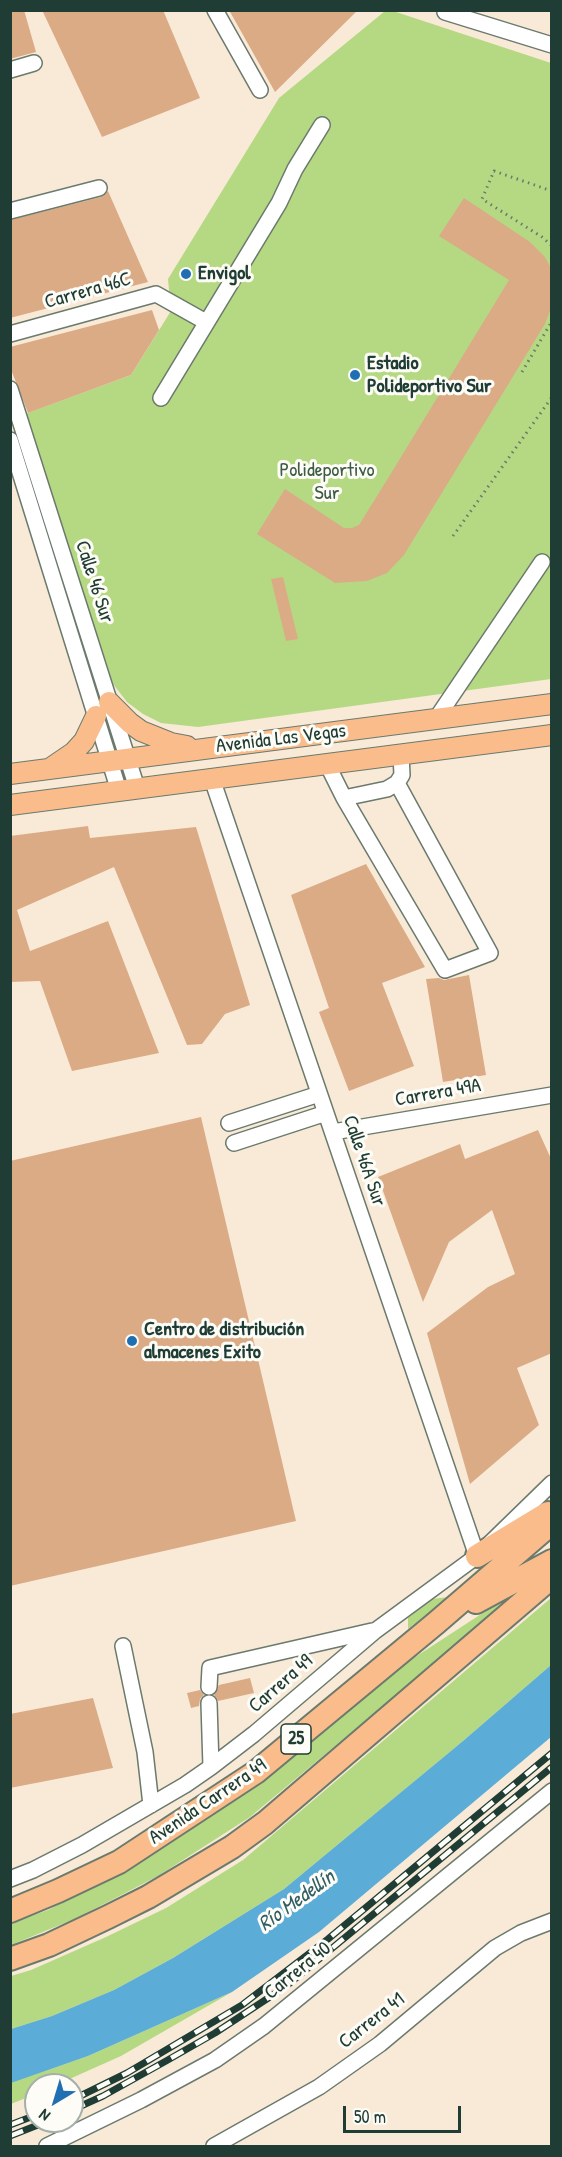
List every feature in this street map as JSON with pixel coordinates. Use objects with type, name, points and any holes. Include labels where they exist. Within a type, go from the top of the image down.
[{"type":"highway","points":[[477,1556],[552,1511]]},
{"type":"highway","name":"Avenida Carrera 49","points":[[10,1911],[58,1892],[120,1862],[220,1798],[256,1772],[436,1623],[552,1523]]},
{"type":"highway","points":[[436,1623],[552,1561]]},
{"type":"highway","name":"25","points":[[10,1959],[49,1945],[148,1897],[240,1841],[352,1750],[552,1577]]},
{"type":"main road","name":"Avenida Las Vegas","points":[[10,774],[552,704]]},
{"type":"main road","points":[[48,769],[62,762],[79,746],[103,709],[141,731],[171,743],[202,749]]},
{"type":"main road","name":"Avenida Las Vegas","points":[[10,805],[552,735]]},
{"type":"street","points":[[216,10],[260,90]]},
{"type":"street","points":[[445,12],[552,45]]},
{"type":"street","points":[[10,70],[34,63]]},
{"type":"street","points":[[161,399],[279,203],[295,169],[322,125]]},
{"type":"street","points":[[10,211],[99,188]]},
{"type":"street","name":"Carrera 46C","points":[[10,334],[156,294],[206,322]]},
{"type":"street","name":"Calle 46 Sur","points":[[10,389],[128,789]]},
{"type":"street","name":"Calle 46 Sur","points":[[10,441],[103,709]]},
{"type":"street","points":[[436,719],[542,562]]},
{"type":"street","points":[[344,798],[387,789],[397,783],[402,775],[401,755]]},
{"type":"street","points":[[327,764],[344,798],[445,970],[490,953],[397,783]]},
{"type":"street","name":"Calle 46A Sur","points":[[212,779],[477,1556]]},
{"type":"street","points":[[229,1123],[319,1094]]},
{"type":"street","name":"Carrera 49A","points":[[333,1132],[552,1095]]},
{"type":"street","points":[[234,1143],[326,1113]]},
{"type":"street","name":"Carrera 49","points":[[10,1879],[82,1845],[211,1767],[254,1734],[375,1631],[477,1556],[552,1483]]},
{"type":"street","points":[[209,1687],[210,1668],[375,1631]]},
{"type":"street","points":[[123,1646],[145,1752],[151,1805]]},
{"type":"street","points":[[209,1703],[211,1767]]},
{"type":"street","name":"Carrera 40","points":[[47,2146],[141,2100],[215,2060],[264,2026],[552,1791]]},
{"type":"street","name":"Carrera 41","points":[[214,2146],[319,2087],[380,2044],[495,1948],[521,1933],[552,1922]]},
{"type":"path","points":[[552,191],[495,171],[482,199],[542,237],[552,246]]},
{"type":"path","points":[[522,372],[552,321]]},
{"type":"path","points":[[453,536],[552,397]]},
{"type":"green space","name":"Polideportivo Sur","points":[[385,11],[393,11],[551,63],[551,679],[198,727],[161,723],[143,714],[127,702],[113,684],[25,414],[131,375],[171,311],[168,279],[279,98]]},
{"type":"green space","points":[[535,1579],[250,1817],[158,1876],[77,1918],[11,1945],[11,1923],[48,1910],[151,1856],[258,1785],[409,1661]]},
{"type":"green space","points":[[449,1597],[408,1629],[408,1618],[431,1599]]},
{"type":"green space","points":[[551,1598],[551,1665],[284,1889],[173,1958],[114,1990],[52,2016],[11,2029],[11,1976],[31,1970],[166,1908],[243,1860]]},
{"type":"green space","points":[[232,1992],[121,2056],[83,2073],[39,2073],[88,2056]]},
{"type":"green space","points":[[24,2078],[24,2099],[11,2104],[10,2083]]},
{"type":"water","name":"Río Medellín","points":[[551,1665],[551,1737],[319,1932],[232,1992],[88,2056],[40,2073],[24,2073],[24,2078],[11,2083],[11,2029],[52,2016],[114,1990],[173,1958],[284,1889]]},
{"type":"building","points":[[10,10],[24,10],[36,52],[10,59]]},
{"type":"building","points":[[42,10],[163,10],[200,98],[102,137]]},
{"type":"building","points":[[229,10],[358,10],[275,92]]},
{"type":"building","points":[[108,191],[148,282],[10,318],[10,220],[101,197]]},
{"type":"building","points":[[464,198],[530,242],[545,257],[552,270],[552,306],[545,324],[404,555],[387,573],[367,581],[335,583],[257,534],[285,489],[344,528],[359,525],[390,475],[509,280],[439,236]]},
{"type":"building","points":[[152,310],[159,330],[131,375],[28,413],[10,367],[10,347]]},
{"type":"building","points":[[283,577],[298,639],[286,641],[271,579]]},
{"type":"building","points":[[88,826],[90,838],[196,827],[250,1005],[225,1014],[202,1044],[187,1045],[114,867],[17,910],[30,951],[108,921],[159,1053],[72,1071],[40,981],[10,982],[10,836]]},
{"type":"building","points":[[366,864],[425,967],[382,983],[414,1066],[349,1091],[319,1012],[329,1008],[291,895]]},
{"type":"building","points":[[469,975],[486,1075],[443,1082],[426,979],[444,980]]},
{"type":"building","name":"Centro de distribución almacenes Exito","points":[[201,1117],[296,1521],[10,1586],[10,1161]]},
{"type":"building","points":[[538,1130],[552,1161],[552,1353],[517,1368],[539,1425],[470,1484],[427,1333],[488,1287],[515,1274],[492,1210],[449,1242],[423,1302],[378,1177],[460,1144],[465,1159]]},
{"type":"building","points":[[250,1678],[254,1693],[218,1701],[214,1695],[219,1685]]},
{"type":"building","points":[[200,1690],[204,1695],[200,1699],[199,1706],[191,1708],[187,1693]]},
{"type":"building","points":[[93,1698],[113,1768],[10,1788],[10,1714]]},
{"type":"railway","points":[[84,2094],[127,2073],[242,2005],[328,1939],[552,1753]]},
{"type":"railway","points":[[84,2105],[215,2033],[285,1987],[552,1767]]},
{"type":"railway","points":[[10,2125],[24,2120]]},
{"type":"railway","points":[[10,2136],[24,2130]]},
{"type":"place","name":"Envigol","points":[[186,274]]},
{"type":"place","name":"Estadio Polideportivo Sur","points":[[355,375]]},
{"type":"place","name":"Centro de distribución almacenes Exito","points":[[132,1341]]}]
